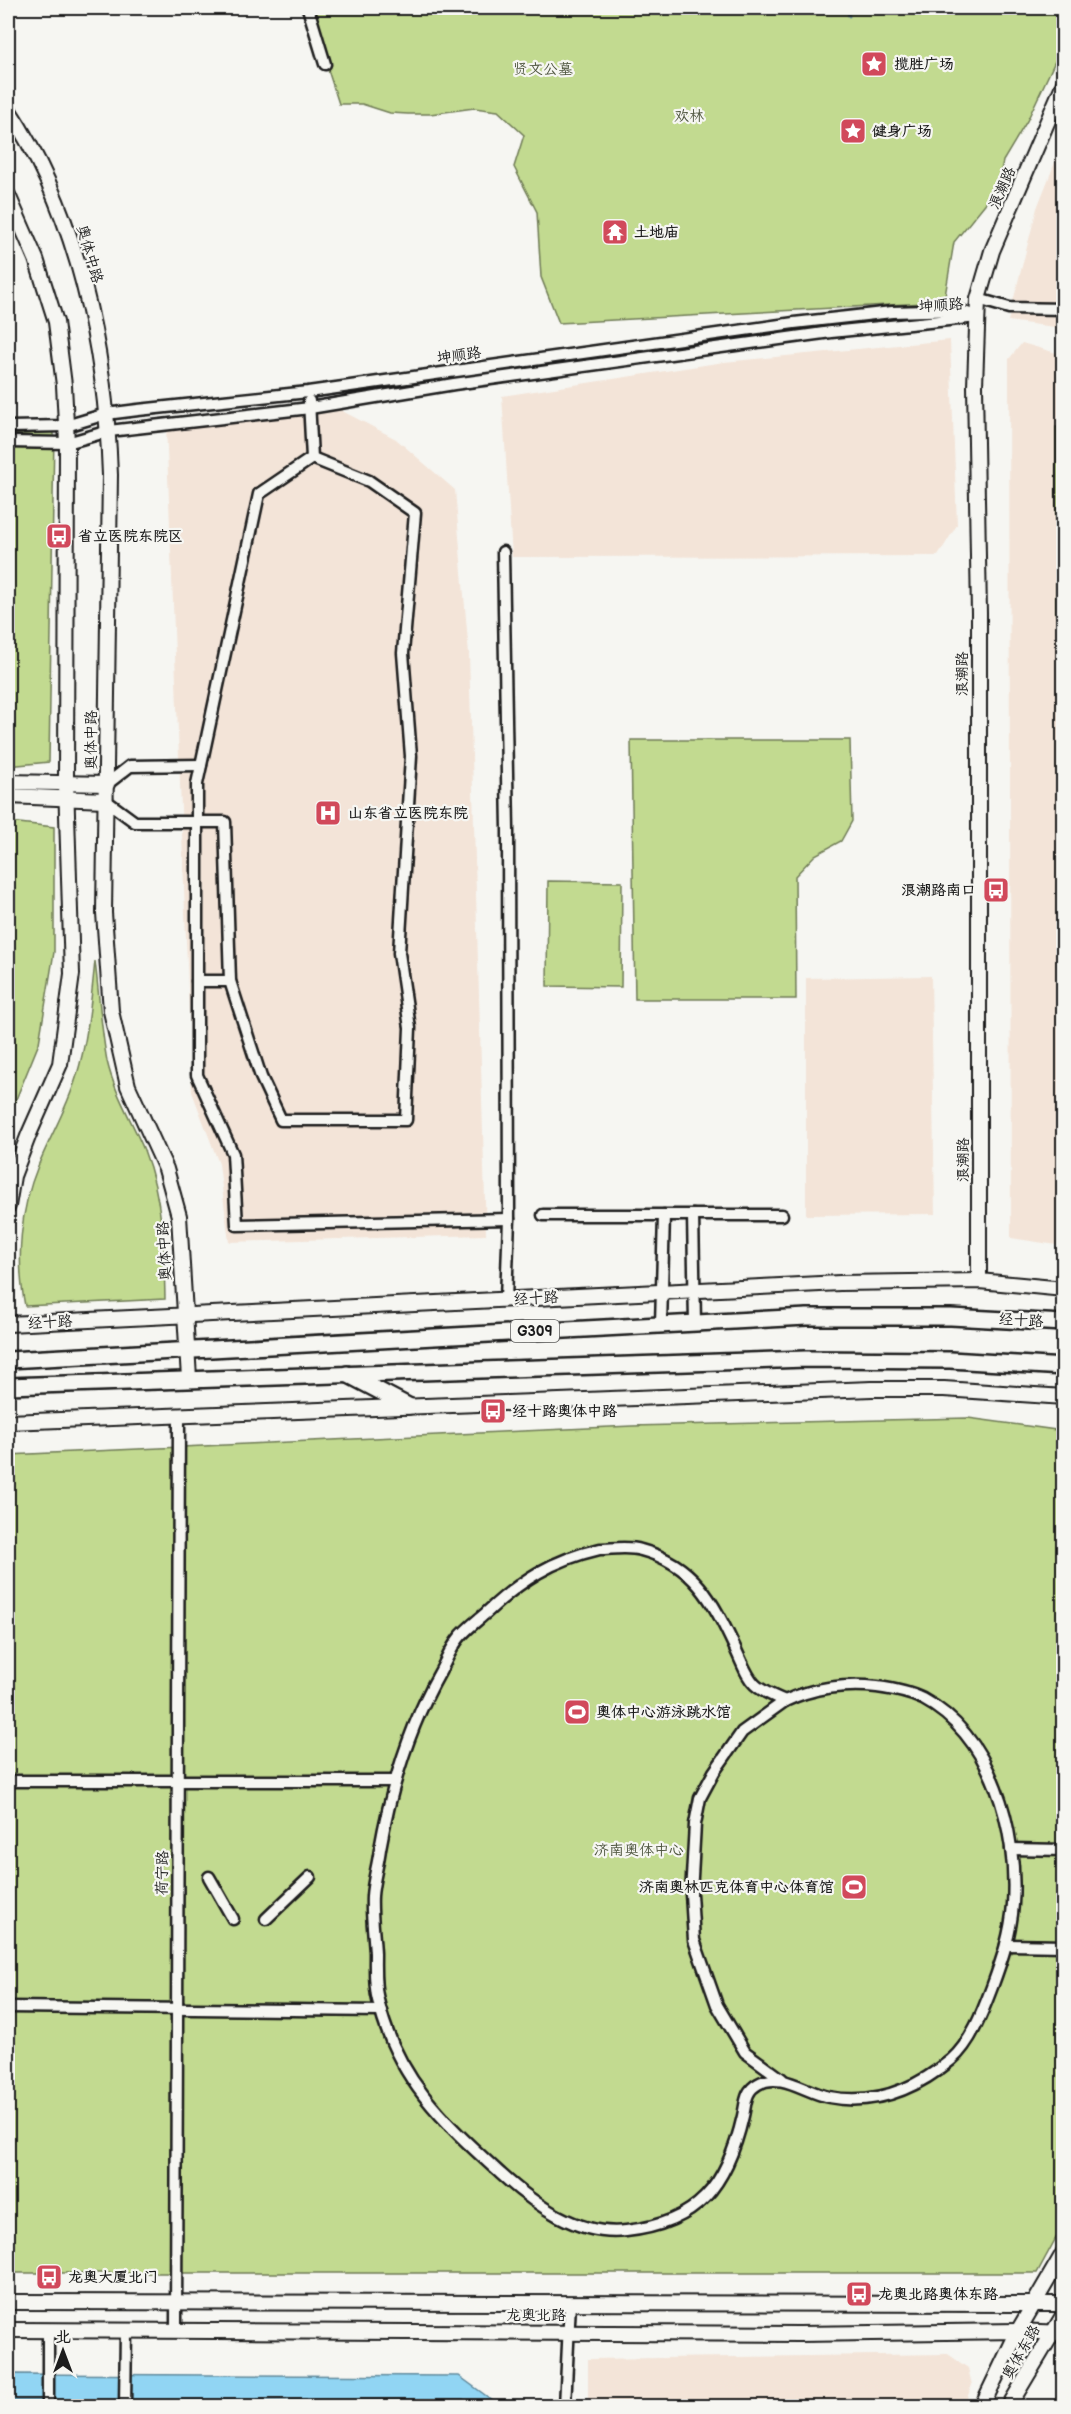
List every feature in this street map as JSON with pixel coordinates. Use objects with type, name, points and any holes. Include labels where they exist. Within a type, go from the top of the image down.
[{"type":"highway","name":"经十路","points":[[8,1360],[807,1317],[951,1317],[1064,1323]]},
{"type":"highway","points":[[8,1386],[189,1378],[806,1359],[950,1360],[1064,1367]]},
{"type":"highway","points":[[344,1373],[408,1406]]},
{"type":"main road","name":"浪潮路","points":[[979,1281],[979,613],[975,386],[978,299],[992,251],[1064,83]]},
{"type":"main road","name":"奥体中路","points":[[8,109],[63,219],[97,345],[109,431],[104,913],[111,1011],[128,1086],[166,1169],[179,1216],[189,1378]]},
{"type":"main road","name":"奥体中路","points":[[8,195],[36,259],[56,322],[64,385],[67,443],[67,790],[72,974],[60,1064],[13,1176],[8,1206]]},
{"type":"main road","points":[[8,782],[67,790],[105,800]]},
{"type":"main road","points":[[8,796],[107,784]]},
{"type":"main road","name":"经十路","points":[[8,1324],[840,1283],[979,1281],[1064,1289]]},
{"type":"main road","points":[[8,1422],[872,1389],[944,1389],[1064,1397]]},
{"type":"main road","points":[[982,2406],[1018,2331],[1037,2303],[1064,2252]]},
{"type":"main road","name":"龙奥北路","points":[[8,2302],[1064,2304]]},
{"type":"main road","name":"奥体东路","points":[[1009,2406],[1057,2333],[1064,2314]]},
{"type":"main road","name":"龙奥北路","points":[[8,2330],[568,2331],[799,2334],[1018,2331],[1057,2333]]},
{"type":"street","points":[[308,8],[325,64]]},
{"type":"street","points":[[978,299],[1009,308],[1064,309]]},
{"type":"street","name":"坤顺路","points":[[8,427],[66,426],[106,414],[308,392],[794,322],[892,312],[959,310],[978,317]]},
{"type":"street","name":"坤顺路","points":[[8,442],[67,443],[109,431],[310,408],[454,384],[831,332],[978,317]]},
{"type":"street","points":[[308,392],[312,458]]},
{"type":"street","points":[[312,458],[259,494],[197,784],[197,1075],[233,1154],[237,1225],[509,1219]]},
{"type":"street","points":[[105,800],[135,822],[225,822],[230,981],[261,1077],[281,1120],[406,1120],[410,1028],[399,953],[411,756],[403,653],[415,513],[369,481],[312,458]]},
{"type":"street","points":[[503,552],[508,842],[509,1219],[506,1299]]},
{"type":"street","points":[[107,784],[130,766],[201,765]]},
{"type":"street","points":[[197,981],[230,981]]},
{"type":"street","points":[[543,1215],[782,1215]]},
{"type":"street","points":[[661,1325],[664,1215]]},
{"type":"street","points":[[693,1215],[695,1323]]},
{"type":"street","name":"荷宁路","points":[[176,2330],[178,2302],[179,1415]]},
{"type":"street","points":[[782,2079],[761,2082],[747,2093],[734,2148],[716,2186],[694,2210],[655,2227],[618,2232],[585,2229],[509,2182],[442,2120],[420,2094],[394,2044],[377,1996],[372,1897],[388,1801],[420,1707],[459,1638],[517,1584],[568,1556],[600,1549],[639,1549],[678,1564],[708,1596],[746,1676],[762,1692],[785,1701]]},
{"type":"street","points":[[857,1684],[892,1689],[921,1697],[968,1736],[986,1768],[1002,1808],[1011,1849],[1013,1909],[1006,1945],[982,2013],[957,2055],[930,2077],[897,2094],[868,2099],[833,2098],[805,2091],[782,2079],[745,2052],[717,2005],[694,1940],[691,1894],[695,1824],[700,1798],[714,1772],[742,1732],[785,1701],[798,1695],[857,1684]]},
{"type":"street","points":[[8,1781],[395,1781]]},
{"type":"street","points":[[1011,1849],[1064,1850]]},
{"type":"street","points":[[269,1916],[310,1876]]},
{"type":"street","points":[[209,1877],[232,1917]]},
{"type":"street","points":[[1006,1945],[1064,1946]]},
{"type":"street","points":[[8,2007],[381,2011]]},
{"type":"street","points":[[565,2406],[570,2303]]},
{"type":"street","points":[[48,2330],[48,2405]]},
{"type":"street","points":[[125,2405],[126,2331]]},
{"type":"shaded area","points":[[1063,142],[1063,328],[1008,321],[1037,208]]},
{"type":"shaded area","points":[[950,340],[957,525],[938,556],[512,557],[502,396],[724,362]]},
{"type":"shaded area","points":[[1022,343],[1063,355],[1063,1246],[1011,1238],[1009,359]]},
{"type":"shaded area","name":"山东省立医院东院","points":[[323,401],[396,439],[455,490],[469,654],[486,1235],[229,1242],[219,1164],[192,1092],[166,424]]},
{"type":"shaded area","points":[[931,976],[935,1214],[806,1215],[806,978]]},
{"type":"shaded area","points":[[948,2354],[968,2368],[972,2385],[964,2406],[588,2406],[588,2359]]},
{"type":"green space","points":[[308,8],[1063,8],[1064,42],[1027,121],[1003,161],[997,189],[954,242],[944,302],[559,323],[541,277],[537,212],[514,167],[524,135],[498,111],[474,108],[430,114],[408,114],[390,113],[362,104],[339,104]]},
{"type":"green space","points":[[1056,427],[1064,428],[1063,616],[1056,615]]},
{"type":"green space","points":[[54,432],[49,762],[8,766],[8,435]]},
{"type":"green space","points":[[631,740],[850,740],[852,821],[841,841],[815,855],[795,876],[796,999],[635,999]]},
{"type":"green space","points":[[10,822],[54,827],[54,952],[39,1043],[8,1119]]},
{"type":"green space","points":[[548,881],[622,882],[621,987],[547,986]]},
{"type":"green space","points":[[95,961],[110,1073],[144,1150],[159,1205],[165,1299],[25,1306],[20,1253],[27,1200],[38,1166],[68,1100],[80,1064]]},
{"type":"green space","name":"济南奥体中心","points":[[968,1418],[1063,1431],[1064,2223],[1037,2273],[8,2273],[8,1455],[632,1426]]},
{"type":"water","points":[[8,2374],[459,2376],[500,2406],[473,2406],[463,2399],[8,2401]]},
{"type":"waterway","points":[[847,8],[849,16]]},
{"type":"place","name":"揽胜广场","points":[[874,64]]},
{"type":"place","name":"健身广场","points":[[853,131]]},
{"type":"place","name":"土地庙","points":[[615,232]]},
{"type":"place","name":"省立医院东院区","points":[[59,536]]},
{"type":"place","name":"山东省立医院东院","points":[[328,813]]},
{"type":"place","name":"浪潮路南口","points":[[996,890]]},
{"type":"place","name":"经十路奥体中路","points":[[493,1411]]},
{"type":"place","name":"奥体中心游泳跳水馆","points":[[577,1712]]},
{"type":"place","name":"济南奥林匹克体育中心体育馆","points":[[854,1887]]},
{"type":"place","name":"龙奥大厦北门","points":[[49,2277]]},
{"type":"place","name":"龙奥北路奥体东路","points":[[859,2294]]},
{"type":"park label","name":"贤文公墓","points":[[543,69]]},
{"type":"park label","name":"欢林","points":[[689,116]]}]
